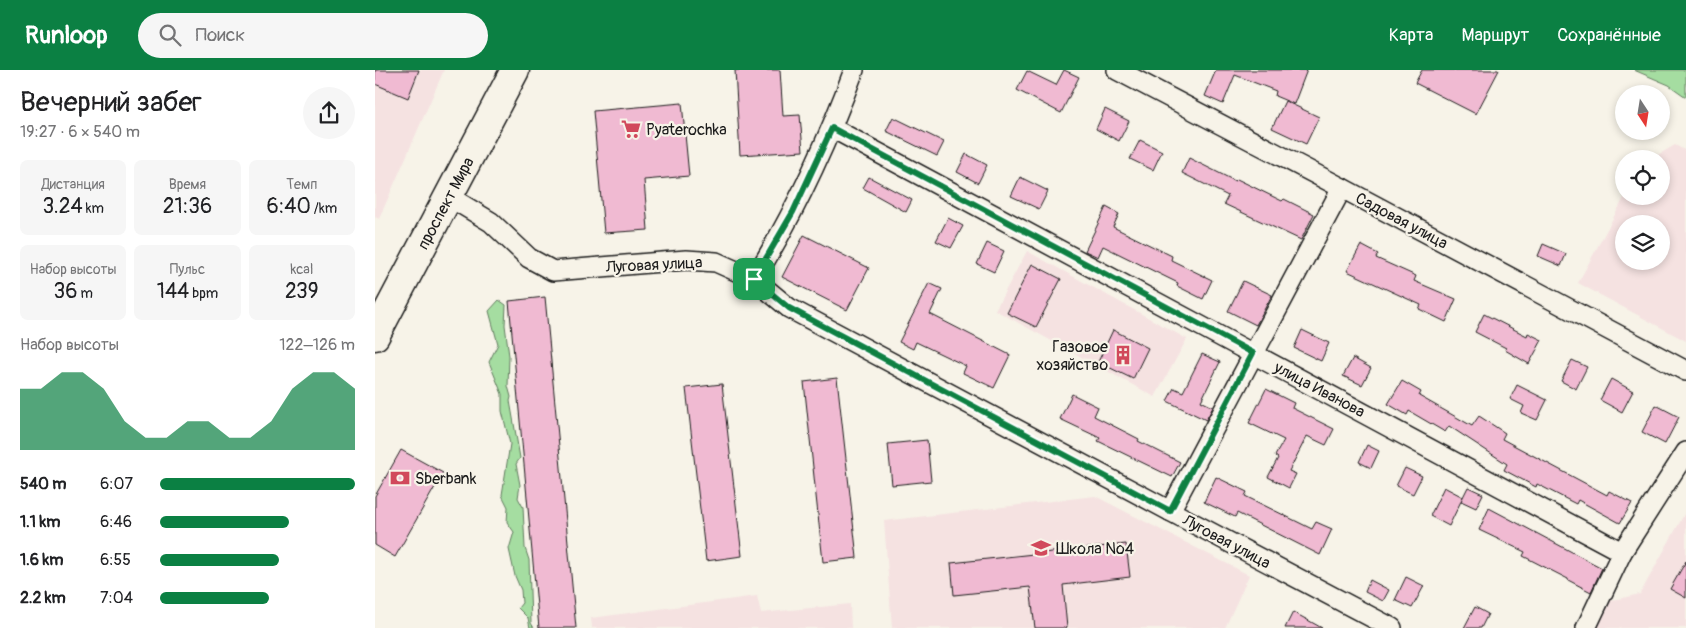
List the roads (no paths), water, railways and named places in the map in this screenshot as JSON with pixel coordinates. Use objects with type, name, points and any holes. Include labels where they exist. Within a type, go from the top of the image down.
[{"type":"main road","name":"проспект Мира","points":[[375,336],[515,70]]},
{"type":"street","points":[[754,279],[793,212],[832,128],[854,70]]},
{"type":"street","name":"Садовая улица","points":[[1117,70],[1686,371]]},
{"type":"street","name":"улица Иванова","points":[[832,128],[1622,552]]},
{"type":"street","points":[[1170,511],[1342,188]]},
{"type":"street","name":"Луговая улица","points":[[448,196],[491,222],[529,258],[553,270],[685,260],[717,262],[754,279],[789,308],[1392,628]]},
{"type":"street","points":[[1586,628],[1622,552],[1686,452]]},
{"type":"place","name":"Pyaterochka","points":[[631,129]]},
{"type":"place","name":"Газовое хозяйство","points":[[1123,355]]},
{"type":"place","name":"Sberbank","points":[[400,478]]},
{"type":"place","name":"Школа №4","points":[[1041,548]]}]
